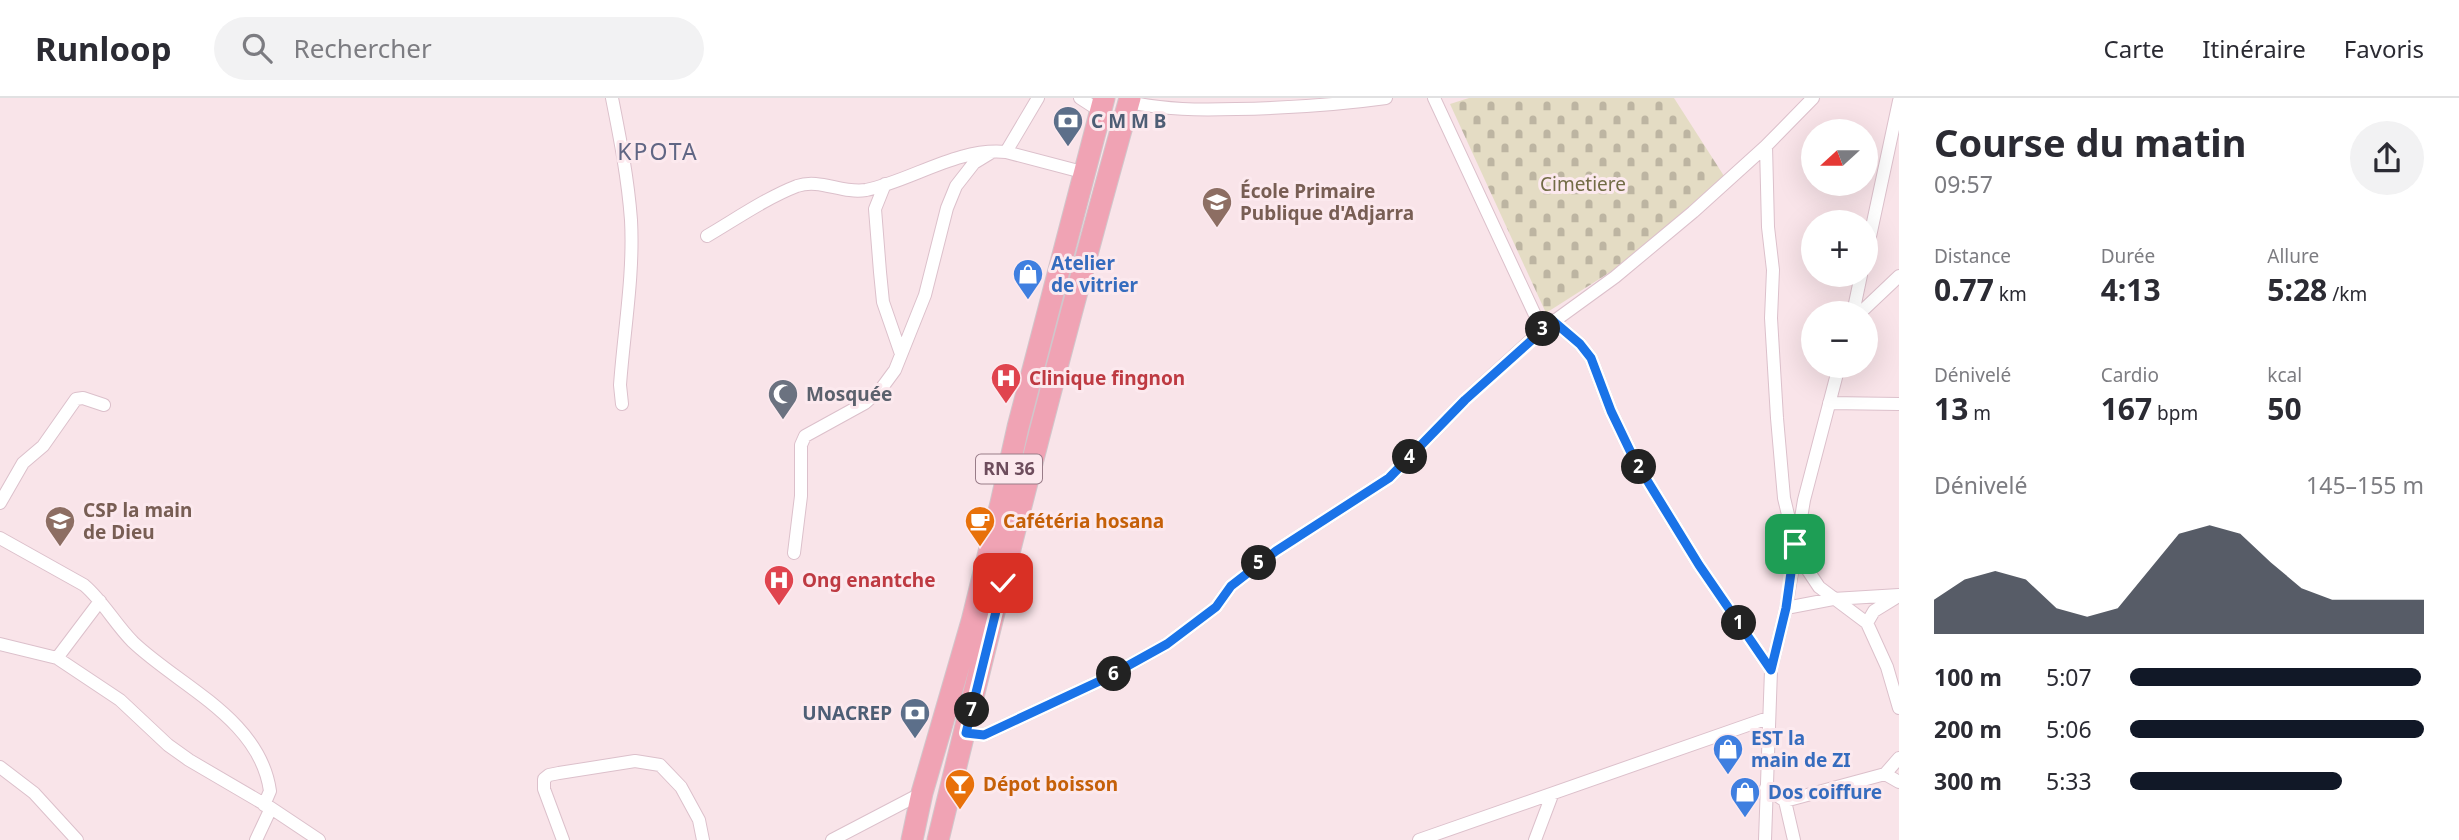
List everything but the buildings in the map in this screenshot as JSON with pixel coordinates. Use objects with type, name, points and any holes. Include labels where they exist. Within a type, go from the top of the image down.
[{"type":"main road","name":"RN 36","points":[[938,840],[1042,424],[1105,180],[1129,100]]},
{"type":"main road","name":"RN 36","points":[[912,840],[922,793],[972,621],[1021,414],[1102,104]]},
{"type":"street","points":[[612,98],[631,221],[631,272],[620,385],[622,404]]},
{"type":"street","points":[[794,553],[802,496],[801,445],[805,436],[865,403],[881,389],[895,370],[925,295],[947,208],[956,186],[974,163],[999,152],[1038,98]]},
{"type":"street","points":[[1080,98],[1102,104]]},
{"type":"street","points":[[1129,100],[1177,109],[1236,109],[1288,108],[1386,98]]},
{"type":"street","points":[[1434,98],[1542,330]]},
{"type":"street","points":[[966,733],[984,735],[1104,679],[1167,644],[1216,607],[1231,586],[1276,551],[1389,478],[1465,400],[1542,330],[1625,269],[1693,212],[1766,146],[1813,98]]},
{"type":"street","points":[[1876,210],[1899,101]]},
{"type":"street","points":[[1766,146],[1768,227],[1773,270],[1771,318],[1784,498],[1795,544],[1809,573],[1819,587],[1867,623],[1887,667],[1899,708]]},
{"type":"street","points":[[707,236],[797,187],[816,183],[853,191],[885,184],[930,166],[999,152],[1086,173]]},
{"type":"street","points":[[885,184],[875,209],[880,272],[883,302],[901,354]]},
{"type":"street","points":[[1875,301],[1894,286],[1899,276]]},
{"type":"street","points":[[1553,321],[1580,344],[1591,358],[1611,411],[1634,459],[1699,565],[1771,670]]},
{"type":"street","points":[[1765,840],[1771,670],[1786,608],[1804,500],[1836,378]]},
{"type":"street","points":[[0,503],[23,463],[43,446],[76,399],[83,398],[104,405]]},
{"type":"street","points":[[1829,403],[1899,404]]},
{"type":"street","points":[[0,538],[84,585],[100,601],[113,621],[148,656],[216,705],[244,736],[260,763],[270,791],[268,807],[257,840]]},
{"type":"street","points":[[1786,608],[1833,599],[1899,595]]},
{"type":"street","points":[[1867,623],[1880,606],[1899,595]]},
{"type":"street","points":[[57,658],[100,601]]},
{"type":"street","points":[[0,644],[57,658],[120,700],[168,745],[319,840]]},
{"type":"street","points":[[1419,840],[1768,719]]},
{"type":"street","points":[[1785,801],[1885,774],[1899,758]]},
{"type":"street","points":[[563,840],[544,789],[544,779],[559,773],[635,761],[660,765],[672,774],[699,820],[704,840]]},
{"type":"street","points":[[0,767],[34,793],[77,840]]},
{"type":"street","points":[[1885,774],[1899,782]]},
{"type":"street","points":[[1766,788],[1785,801],[1794,840]]},
{"type":"street","points":[[832,840],[922,793]]},
{"type":"street","points":[[1535,840],[1552,795]]},
{"type":"green space","name":"Cimetiere","points":[[1469,98],[1674,98],[1724,176],[1626,262],[1546,313],[1450,104]]},
{"type":"place","name":"C M M B","points":[[1068,148]]},
{"type":"place","name":"École Primaire Publique d'Adjarra","points":[[1217,229]]},
{"type":"place","name":"Atelier de vitrier","points":[[1028,301]]},
{"type":"place","name":"Clinique fingnon","points":[[1006,405]]},
{"type":"place","name":"Mosquée","points":[[783,421]]},
{"type":"place","name":"CSP la main de Dieu","points":[[60,548]]},
{"type":"place","name":"Cafétéria hosana","points":[[980,548]]},
{"type":"place","name":"Ong enantche","points":[[779,607]]},
{"type":"place","name":"UNACREP","points":[[915,740]]},
{"type":"place","name":"EST la main de ZI","points":[[1728,776]]},
{"type":"place","name":"Dépot boisson","points":[[960,811]]},
{"type":"place","name":"Dos coiffure","points":[[1745,819]]},
{"type":"district","name":"KPOTA","points":[[658,152]]},
{"type":"route","points":[[1003,583],[966,733],[984,735],[1104,679],[1167,644],[1216,607],[1231,586],[1245,574],[1389,478],[1465,400],[1553,321],[1580,344],[1591,358],[1611,411],[1634,459],[1699,565],[1771,670],[1786,608],[1795,544]]}]
